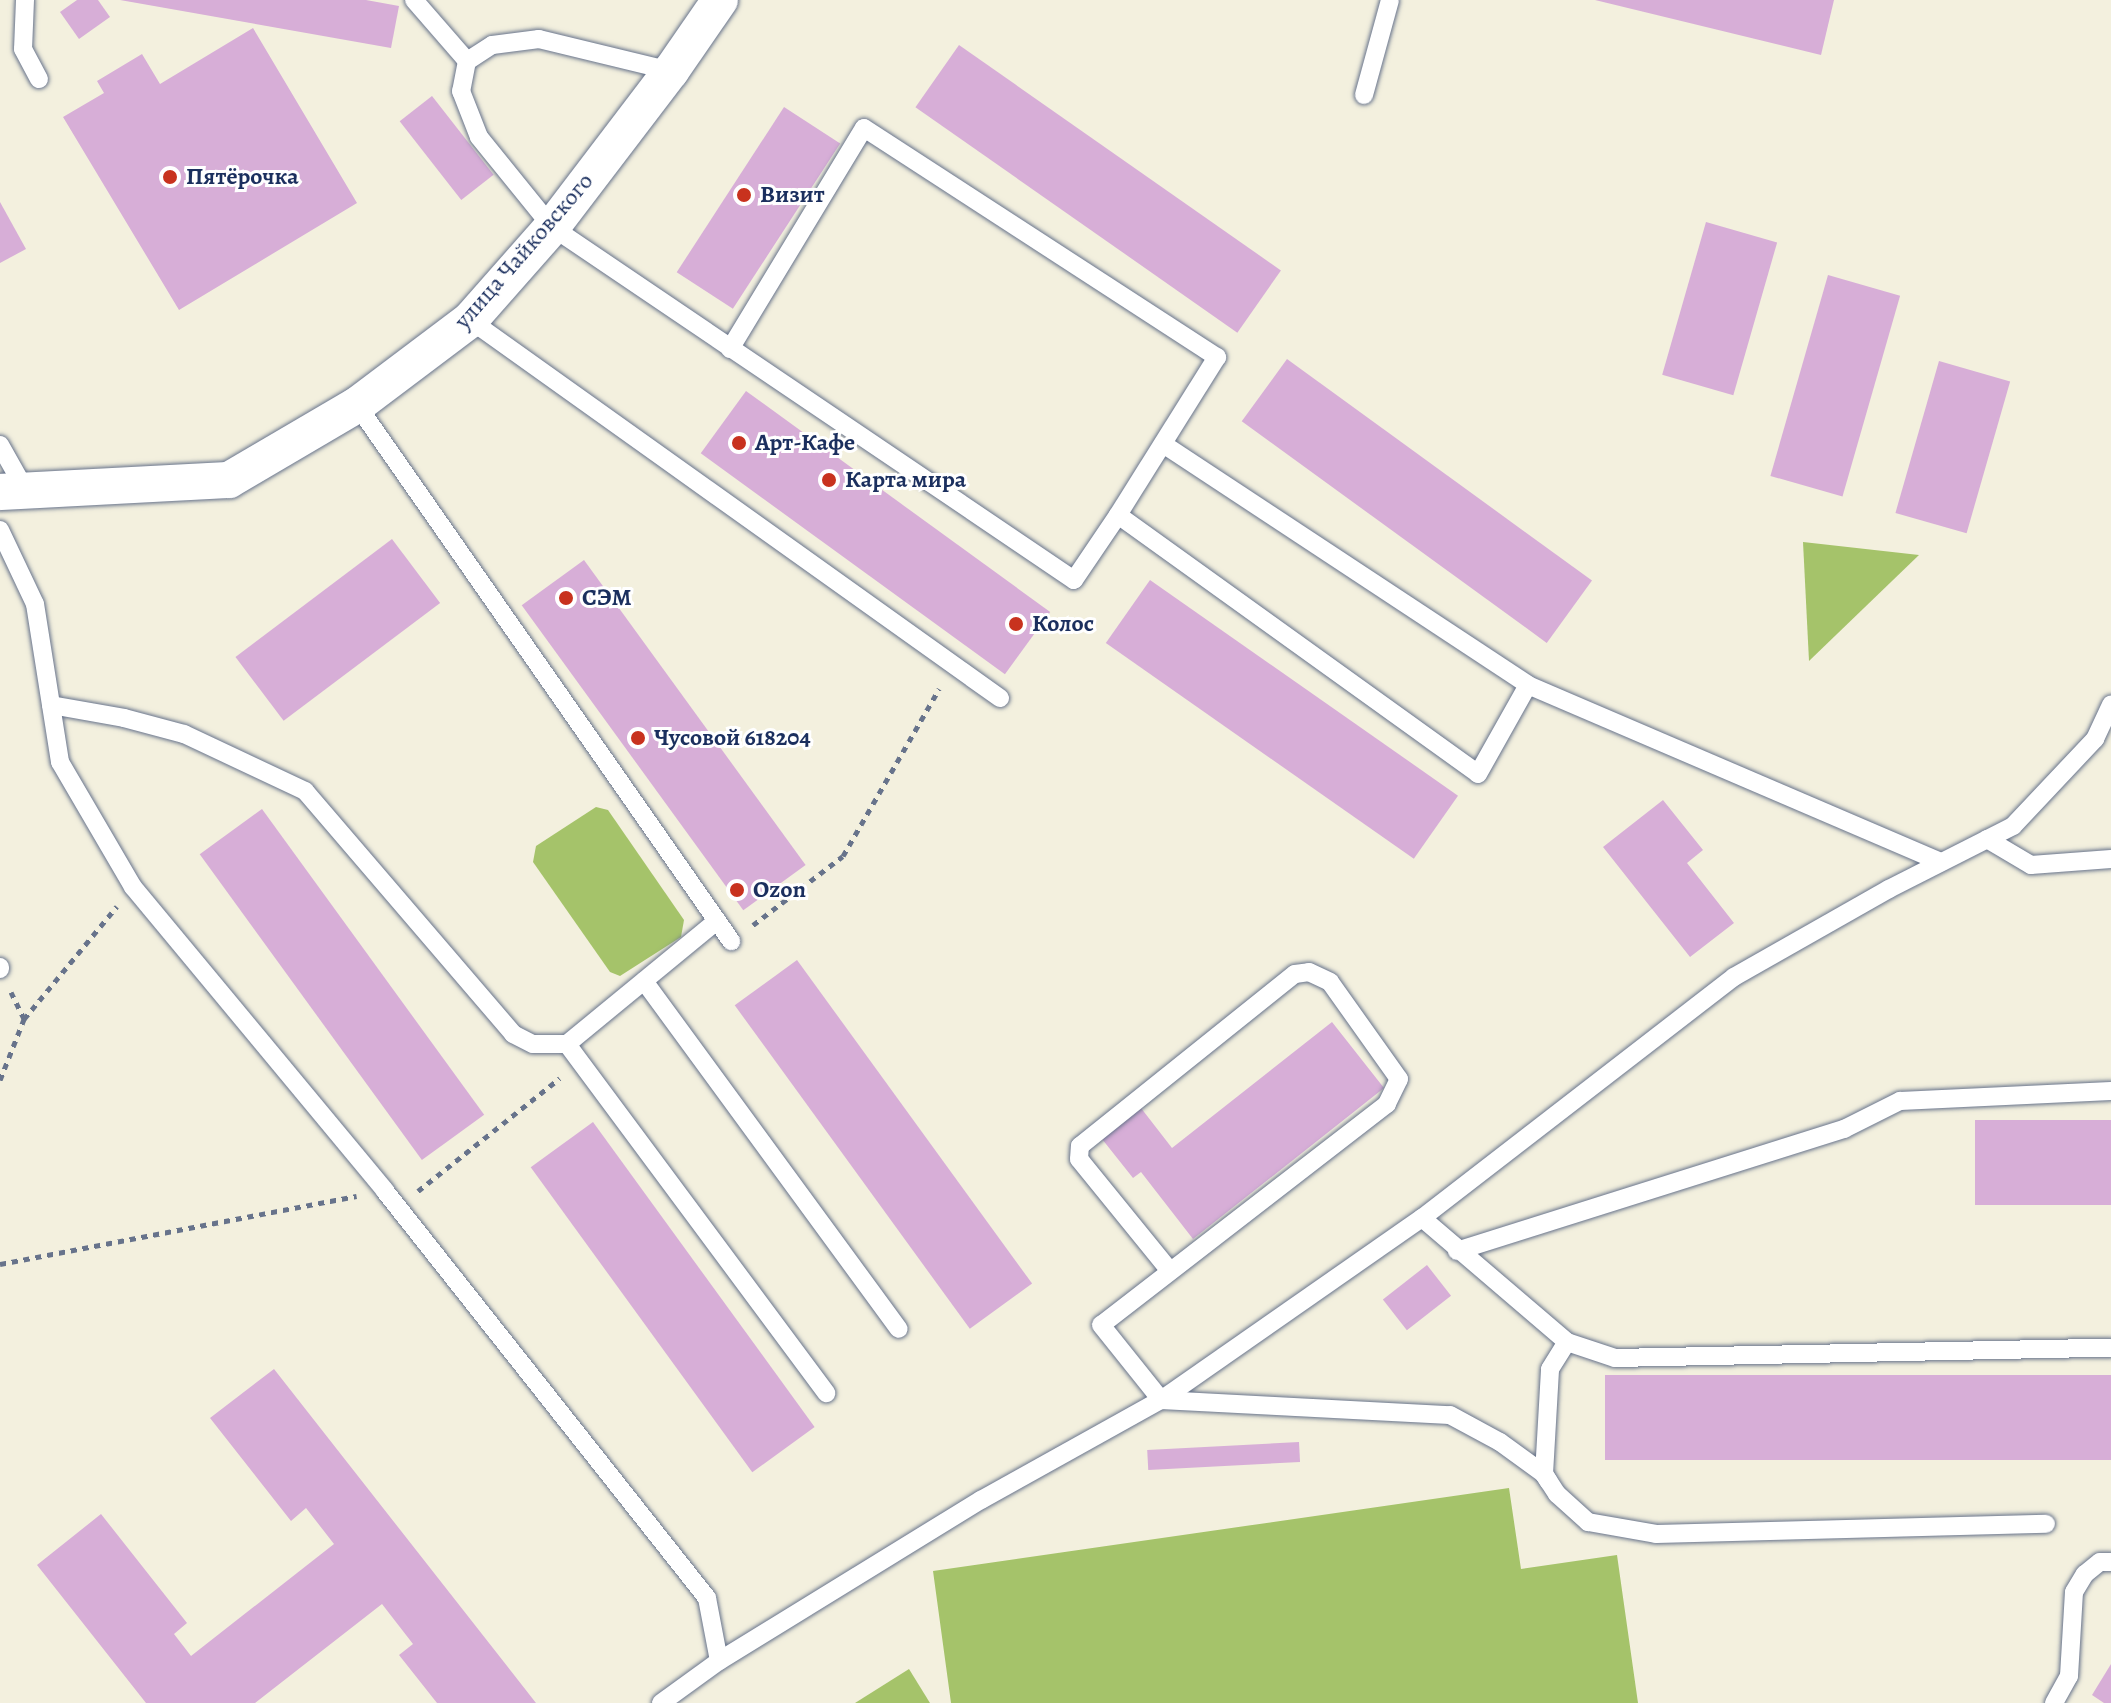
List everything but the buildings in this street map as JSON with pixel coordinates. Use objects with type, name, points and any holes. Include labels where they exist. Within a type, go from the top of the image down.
[{"type":"street","name":"улица Чайковского","points":[[13,492],[229,480],[357,405],[470,320],[552,227],[671,71],[720,0]]},
{"type":"lane","points":[[25,0],[23,49],[39,79]]},
{"type":"lane","points":[[414,0],[467,61]]},
{"type":"lane","points":[[1364,95],[1390,0]]},
{"type":"lane","points":[[671,71],[539,39],[492,45],[467,61],[461,91],[479,137],[552,227],[730,349],[1074,580],[1217,357],[864,128],[730,349]]},
{"type":"lane","points":[[470,320],[1000,698]]},
{"type":"lane","points":[[357,405],[731,941]]},
{"type":"lane","points":[[1163,444],[1528,685],[1941,862]]},
{"type":"lane","points":[[0,445],[13,492]]},
{"type":"lane","points":[[1118,515],[1478,774],[1528,685]]},
{"type":"lane","points":[[0,530],[35,604],[60,762],[133,887],[385,1191],[707,1598],[719,1661]]},
{"type":"lane","points":[[51,705],[184,734],[305,791],[513,1034],[533,1044],[567,1044],[717,921]]},
{"type":"lane","points":[[661,1703],[719,1661],[981,1500],[1161,1400],[1422,1218],[1734,977],[1941,862],[2013,826],[2095,739],[2109,714]]},
{"type":"lane","points":[[1987,839],[2031,865],[2111,859]]},
{"type":"lane","points":[[1170,1271],[1079,1159],[1080,1146],[1295,974],[1309,972],[1330,982],[1399,1079],[1387,1104],[1101,1325],[1161,1400],[1450,1415],[1500,1442],[1544,1474],[1557,1494],[1588,1522],[1656,1534],[2046,1524]]},
{"type":"lane","points":[[644,981],[899,1329]]},
{"type":"lane","points":[[567,1044],[826,1393]]},
{"type":"lane","points":[[1457,1251],[1844,1129],[1900,1101],[2111,1091]]},
{"type":"lane","points":[[1422,1218],[1567,1342],[1615,1358],[2111,1348]]},
{"type":"lane","points":[[1544,1474],[1550,1369],[1567,1342]]},
{"type":"lane","points":[[2054,1703],[2069,1676],[2074,1592],[2085,1574],[2100,1562],[2111,1562]]},
{"type":"path","points":[[0,1080],[24,1019],[133,887]]},
{"type":"green space","points":[[1803,542],[1919,555],[1809,661]]},
{"type":"green space","points":[[596,807],[608,810],[684,920],[681,937],[620,976],[610,972],[533,862],[536,846]]},
{"type":"green space","points":[[1509,1488],[1521,1569],[1617,1555],[1638,1703],[951,1703],[933,1571]]},
{"type":"green space","points":[[909,1669],[930,1703],[855,1703]]},
{"type":"place","name":"Пятёрочка","points":[[170,177]]},
{"type":"place","name":"Визит","points":[[744,195]]},
{"type":"place","name":"Арт-Кафе","points":[[739,443]]},
{"type":"place","name":"Карта мира","points":[[829,480]]},
{"type":"place","name":"СЭМ","points":[[566,598]]},
{"type":"place","name":"Колос","points":[[1016,624]]},
{"type":"place","name":"Чусовой 618204","points":[[638,738]]},
{"type":"place","name":"Ozon","points":[[737,890]]}]
